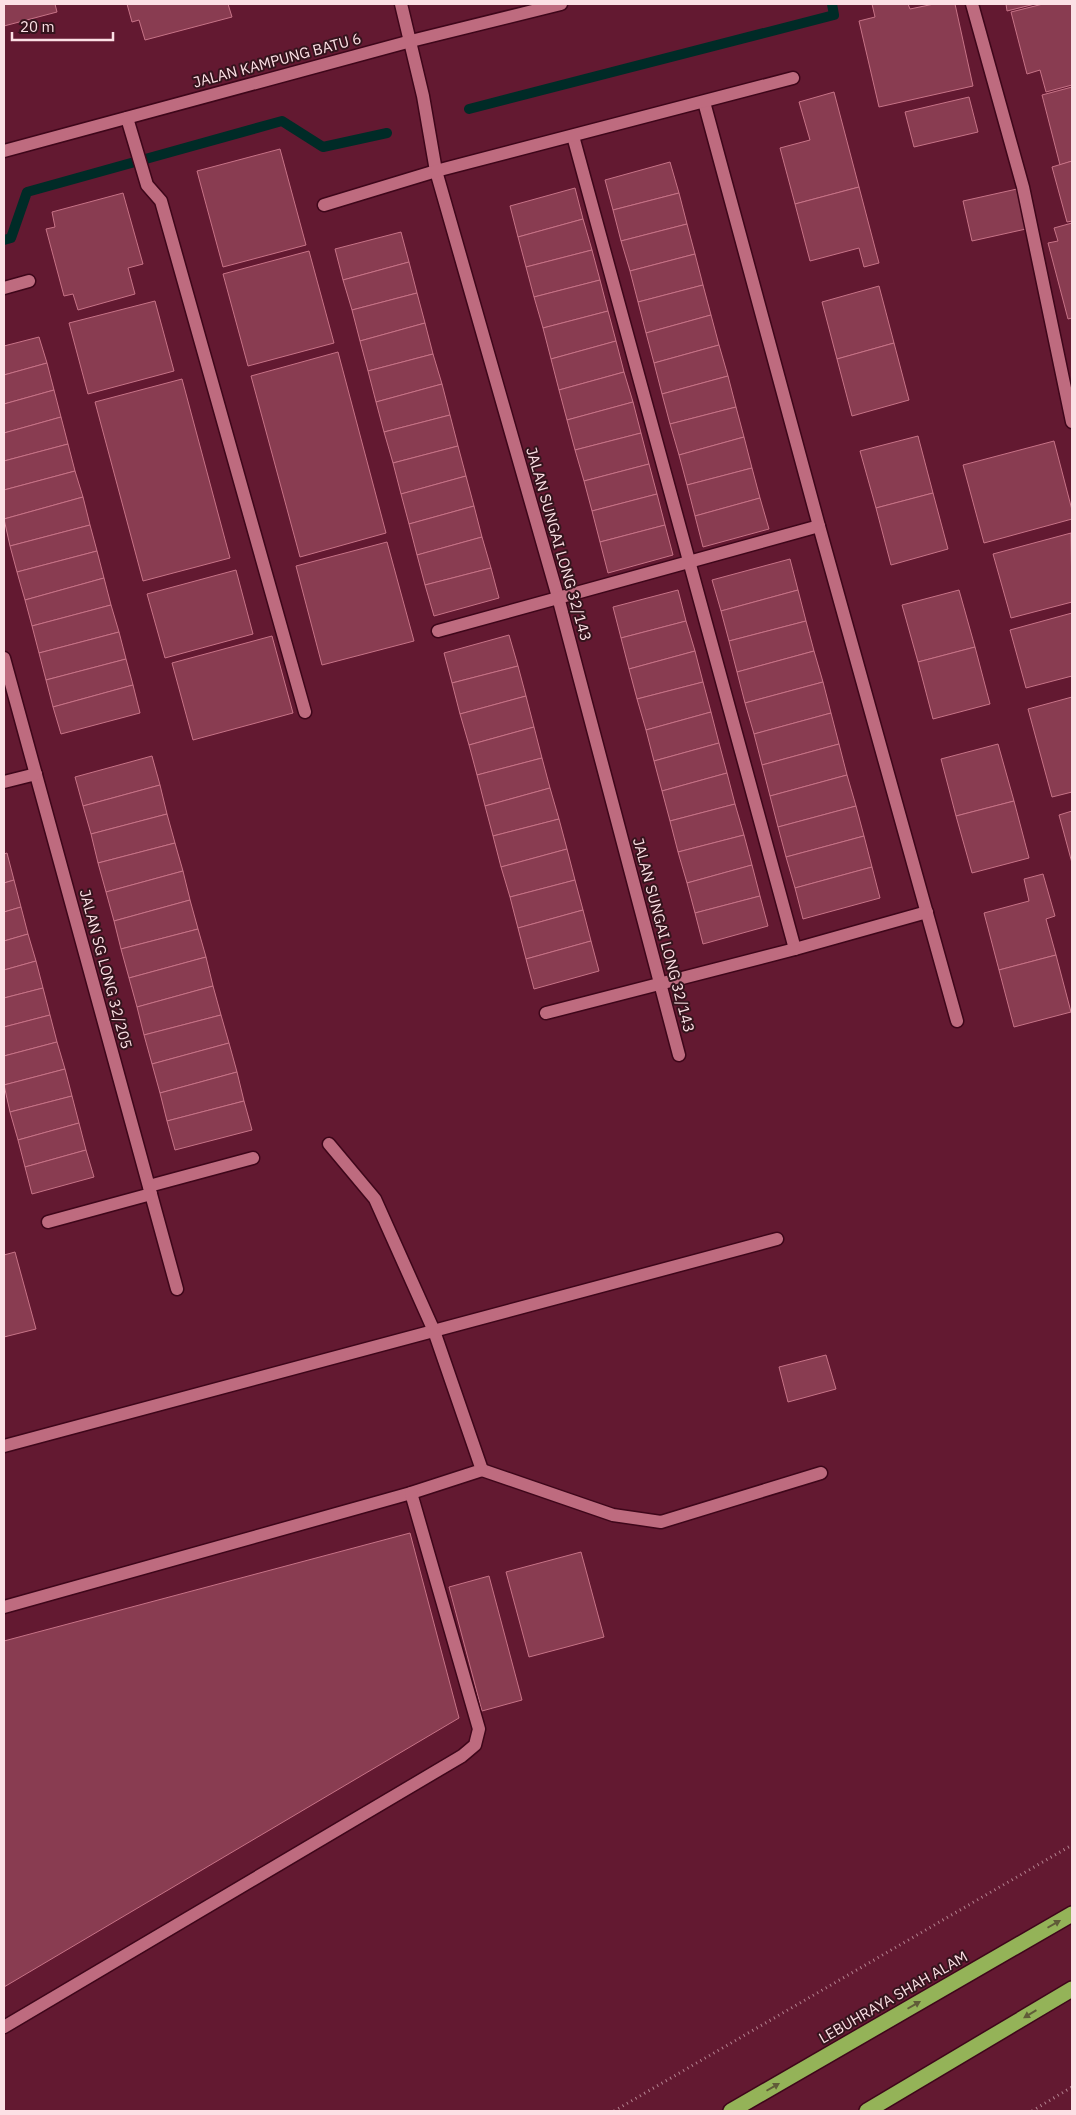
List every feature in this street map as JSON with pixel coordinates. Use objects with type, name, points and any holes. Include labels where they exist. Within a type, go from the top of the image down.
[{"type":"highway","name":"LEBUHRAYA SHAH ALAM","points":[[731,2111],[1072,1914]]},
{"type":"highway","points":[[867,2111],[1072,1989]]},
{"type":"street","name":"JALAN SUNGAI LONG 32/143","points":[[401,4],[423,96],[436,170],[558,597],[679,1055]]},
{"type":"street","name":"JALAN KAMPUNG BATU 6","points":[[4,151],[411,41],[560,4]]},
{"type":"street","points":[[972,4],[1022,187],[1072,422]]},
{"type":"street","points":[[324,205],[436,170],[792,78]]},
{"type":"street","points":[[704,102],[819,526],[957,1021]]},
{"type":"street","points":[[127,118],[147,185],[161,201],[305,712]]},
{"type":"street","points":[[573,136],[688,563],[795,949]]},
{"type":"street","points":[[4,288],[29,281]]},
{"type":"street","points":[[438,631],[819,526]]},
{"type":"street","name":"JALAN SG LONG 32/205","points":[[4,658],[177,1289]]},
{"type":"street","points":[[4,782],[36,774]]},
{"type":"street","points":[[546,1013],[795,949],[927,912]]},
{"type":"street","points":[[329,1144],[375,1199],[434,1331],[482,1470]]},
{"type":"street","points":[[48,1222],[253,1158]]},
{"type":"street","points":[[4,1446],[777,1239]]},
{"type":"street","points":[[4,1607],[411,1493],[482,1470],[557,1498],[613,1515],[661,1522],[822,1473]]},
{"type":"street","points":[[4,2027],[462,1756],[475,1745],[479,1729],[411,1493]]},
{"type":"path","points":[[614,2111],[1072,1845]]},
{"type":"path","points":[[1032,2111],[1072,2087]]},
{"type":"building","points":[[4,4],[55,4],[57,12],[4,26]]},
{"type":"building","points":[[127,4],[228,4],[232,17],[145,40],[139,20],[132,22]]},
{"type":"building","points":[[872,4],[908,4],[910,9],[934,4],[955,4],[973,86],[879,107],[859,21],[875,17]]},
{"type":"building","points":[[1006,4],[1035,4],[1007,11]]},
{"type":"building","points":[[1043,4],[1072,4],[1072,85],[1046,92],[1040,70],[1027,74],[1011,12]]},
{"type":"building","points":[[1072,87],[1072,161],[1060,165],[1042,95]]},
{"type":"building","points":[[834,92],[859,187],[795,204],[780,148],[810,140],[799,102]]},
{"type":"building","points":[[969,97],[978,132],[914,147],[905,112]]},
{"type":"building","points":[[280,149],[306,245],[223,267],[197,171]]},
{"type":"building","points":[[1072,161],[1072,221],[1067,222],[1052,167]]},
{"type":"building","points":[[670,162],[679,193],[613,210],[605,180]]},
{"type":"building","points":[[859,187],[879,263],[864,267],[859,248],[810,261],[795,204]]},
{"type":"building","points":[[575,188],[583,219],[518,237],[510,206]]},
{"type":"building","points":[[1017,189],[1026,229],[972,241],[963,201]]},
{"type":"building","points":[[123,193],[143,264],[128,268],[135,294],[78,310],[73,294],[64,296],[46,229],[55,227],[52,212]]},
{"type":"building","points":[[679,193],[687,224],[621,241],[613,210]]},
{"type":"building","points":[[583,219],[592,250],[526,267],[518,237]]},
{"type":"building","points":[[1072,223],[1072,318],[1068,319],[1048,243],[1058,241],[1054,228]]},
{"type":"building","points":[[687,224],[695,254],[630,271],[621,241]]},
{"type":"building","points":[[401,232],[409,262],[343,280],[335,249]]},
{"type":"building","points":[[592,250],[600,280],[534,297],[526,267]]},
{"type":"building","points":[[309,251],[334,343],[248,366],[223,274]]},
{"type":"building","points":[[695,254],[703,285],[638,302],[630,271]]},
{"type":"building","points":[[409,262],[417,293],[352,310],[343,280]]},
{"type":"building","points":[[600,280],[608,311],[543,328],[534,297]]},
{"type":"building","points":[[703,285],[711,315],[646,333],[638,302]]},
{"type":"building","points":[[879,286],[894,343],[837,359],[822,302]]},
{"type":"building","points":[[417,293],[425,323],[360,341],[352,310]]},
{"type":"building","points":[[155,301],[174,371],[88,394],[69,323]]},
{"type":"building","points":[[608,311],[616,341],[551,359],[543,328]]},
{"type":"building","points":[[711,315],[719,345],[654,363],[646,333]]},
{"type":"building","points":[[425,323],[433,354],[368,371],[360,341]]},
{"type":"building","points":[[39,337],[47,363],[4,375],[4,346]]},
{"type":"building","points":[[616,341],[624,372],[559,390],[551,359]]},
{"type":"building","points":[[894,343],[909,400],[852,416],[837,359]]},
{"type":"building","points":[[719,345],[728,376],[662,394],[654,363]]},
{"type":"building","points":[[338,352],[386,533],[300,557],[251,376]]},
{"type":"building","points":[[433,354],[442,384],[376,402],[368,371]]},
{"type":"building","points":[[47,363],[54,390],[4,404],[4,375]]},
{"type":"building","points":[[624,372],[633,402],[567,420],[559,390]]},
{"type":"building","points":[[728,376],[736,407],[670,424],[662,394]]},
{"type":"building","points":[[182,379],[230,558],[143,581],[95,402]]},
{"type":"building","points":[[442,384],[450,415],[384,432],[376,402]]},
{"type":"building","points":[[54,390],[61,417],[4,433],[4,404]]},
{"type":"building","points":[[633,402],[641,433],[575,450],[567,420]]},
{"type":"building","points":[[736,407],[744,437],[679,455],[670,424]]},
{"type":"building","points":[[450,415],[458,446],[393,463],[384,432]]},
{"type":"building","points":[[61,417],[68,444],[4,461],[4,433]]},
{"type":"building","points":[[641,433],[649,464],[584,481],[575,450]]},
{"type":"building","points":[[918,436],[933,493],[876,508],[860,451]]},
{"type":"building","points":[[744,437],[752,468],[687,485],[679,455]]},
{"type":"building","points":[[1054,441],[1072,510],[1072,519],[984,543],[963,465]]},
{"type":"building","points":[[68,444],[75,471],[4,490],[4,461]]},
{"type":"building","points":[[458,446],[466,476],[401,494],[393,463]]},
{"type":"building","points":[[649,464],[657,494],[592,511],[584,481]]},
{"type":"building","points":[[752,468],[760,498],[695,516],[687,485]]},
{"type":"building","points":[[75,471],[83,497],[4,519],[4,490]]},
{"type":"building","points":[[466,476],[474,506],[409,524],[401,494]]},
{"type":"building","points":[[933,493],[948,549],[891,565],[876,508]]},
{"type":"building","points":[[657,494],[665,525],[600,542],[592,511]]},
{"type":"building","points":[[83,497],[90,525],[10,546],[4,519]]},
{"type":"building","points":[[760,498],[769,529],[703,547],[695,516]]},
{"type":"building","points":[[474,506],[482,537],[417,555],[409,524]]},
{"type":"building","points":[[90,525],[97,551],[17,572],[10,546]]},
{"type":"building","points":[[665,525],[673,555],[608,573],[600,542]]},
{"type":"building","points":[[1071,533],[1072,602],[1011,618],[993,554]]},
{"type":"building","points":[[482,537],[491,568],[425,585],[417,555]]},
{"type":"building","points":[[387,542],[414,641],[322,665],[296,566]]},
{"type":"building","points":[[97,551],[104,578],[25,600],[17,572]]},
{"type":"building","points":[[790,559],[798,590],[721,611],[712,580]]},
{"type":"building","points":[[491,568],[499,598],[434,616],[425,585]]},
{"type":"building","points":[[236,570],[253,634],[165,658],[147,594]]},
{"type":"building","points":[[104,578],[111,605],[32,626],[25,600]]},
{"type":"building","points":[[678,590],[686,621],[621,638],[613,607]]},
{"type":"building","points":[[798,590],[806,621],[729,641],[721,611]]},
{"type":"building","points":[[959,590],[975,647],[918,662],[902,605]]},
{"type":"building","points":[[111,605],[119,632],[39,653],[32,626]]},
{"type":"building","points":[[1072,613],[1072,676],[1026,688],[1010,630]]},
{"type":"building","points":[[686,621],[695,651],[629,669],[621,638]]},
{"type":"building","points":[[806,621],[814,651],[737,672],[729,641]]},
{"type":"building","points":[[119,632],[126,659],[46,680],[39,653]]},
{"type":"building","points":[[509,635],[518,666],[452,683],[444,653]]},
{"type":"building","points":[[272,636],[293,713],[193,740],[172,663]]},
{"type":"building","points":[[975,647],[990,704],[933,719],[918,662]]},
{"type":"building","points":[[695,651],[703,682],[637,699],[629,669]]},
{"type":"building","points":[[814,651],[823,682],[745,703],[737,672]]},
{"type":"building","points":[[126,659],[133,685],[53,707],[46,680]]},
{"type":"building","points":[[518,666],[526,696],[460,714],[452,683]]},
{"type":"building","points":[[703,682],[711,712],[646,730],[637,699]]},
{"type":"building","points":[[823,682],[831,713],[754,734],[745,703]]},
{"type":"building","points":[[133,685],[140,713],[61,734],[53,707]]},
{"type":"building","points":[[526,696],[534,727],[469,745],[460,714]]},
{"type":"building","points":[[1072,697],[1072,792],[1052,797],[1028,709]]},
{"type":"building","points":[[711,712],[719,743],[654,761],[646,730]]},
{"type":"building","points":[[831,713],[839,744],[762,765],[754,734]]},
{"type":"building","points":[[534,727],[542,758],[477,775],[469,745]]},
{"type":"building","points":[[719,743],[727,773],[662,791],[654,761]]},
{"type":"building","points":[[839,744],[847,775],[770,796],[762,765]]},
{"type":"building","points":[[998,744],[1014,801],[956,816],[941,759]]},
{"type":"building","points":[[152,756],[160,785],[83,806],[75,777]]},
{"type":"building","points":[[542,758],[550,788],[485,806],[477,775]]},
{"type":"building","points":[[727,773],[735,804],[670,821],[662,791]]},
{"type":"building","points":[[847,775],[856,806],[778,827],[770,796]]},
{"type":"building","points":[[160,785],[167,814],[91,834],[83,806]]},
{"type":"building","points":[[550,788],[559,819],[493,836],[485,806]]},
{"type":"building","points":[[1014,801],[1029,858],[972,873],[956,816]]},
{"type":"building","points":[[735,804],[744,835],[678,852],[670,821]]},
{"type":"building","points":[[856,806],[864,836],[786,857],[778,827]]},
{"type":"building","points":[[1072,811],[1072,863],[1059,815]]},
{"type":"building","points":[[167,814],[175,843],[98,863],[91,834]]},
{"type":"building","points":[[559,819],[567,849],[501,867],[493,836]]},
{"type":"building","points":[[744,835],[752,865],[687,883],[678,852]]},
{"type":"building","points":[[864,836],[872,867],[795,888],[786,857]]},
{"type":"building","points":[[175,843],[183,871],[106,892],[98,863]]},
{"type":"building","points":[[567,849],[575,880],[510,897],[501,867]]},
{"type":"building","points":[[7,853],[14,880],[4,883],[4,854]]},
{"type":"building","points":[[752,865],[760,896],[695,913],[687,883]]},
{"type":"building","points":[[872,867],[880,898],[803,919],[795,888]]},
{"type":"building","points":[[183,871],[190,900],[114,921],[106,892]]},
{"type":"building","points":[[1043,874],[1055,916],[1046,919],[1056,955],[999,970],[984,913],[1029,901],[1024,879]]},
{"type":"building","points":[[14,880],[21,907],[4,912],[4,883]]},
{"type":"building","points":[[575,880],[583,910],[518,928],[510,897]]},
{"type":"building","points":[[760,896],[768,926],[703,944],[695,913]]},
{"type":"building","points":[[190,900],[198,929],[121,949],[114,921]]},
{"type":"building","points":[[21,907],[28,934],[4,941],[4,912]]},
{"type":"building","points":[[583,910],[591,941],[526,959],[518,928]]},
{"type":"building","points":[[198,929],[206,957],[129,978],[121,949]]},
{"type":"building","points":[[28,934],[36,961],[4,970],[4,941]]},
{"type":"building","points":[[591,941],[599,971],[534,989],[526,959]]},
{"type":"building","points":[[1056,955],[1071,1012],[1014,1027],[999,970]]},
{"type":"building","points":[[206,957],[213,986],[137,1007],[129,978]]},
{"type":"building","points":[[36,961],[43,988],[4,998],[4,970]]},
{"type":"building","points":[[213,986],[221,1015],[144,1035],[137,1007]]},
{"type":"building","points":[[43,988],[50,1015],[4,1027],[4,998]]},
{"type":"building","points":[[50,1015],[57,1042],[4,1056],[4,1027]]},
{"type":"building","points":[[221,1015],[229,1043],[152,1064],[144,1035]]},
{"type":"building","points":[[57,1042],[65,1069],[4,1085],[4,1056]]},
{"type":"building","points":[[229,1043],[237,1072],[160,1093],[152,1064]]},
{"type":"building","points":[[65,1069],[72,1096],[10,1112],[4,1085]]},
{"type":"building","points":[[237,1072],[244,1101],[167,1121],[160,1093]]},
{"type":"building","points":[[72,1096],[79,1123],[18,1140],[10,1112]]},
{"type":"building","points":[[244,1101],[252,1130],[175,1150],[167,1121]]},
{"type":"building","points":[[79,1123],[86,1150],[25,1167],[18,1140]]},
{"type":"building","points":[[86,1150],[94,1177],[32,1194],[25,1167]]},
{"type":"building","points":[[15,1252],[36,1329],[4,1337],[4,1255]]},
{"type":"building","points":[[826,1355],[836,1389],[788,1402],[779,1367]]},
{"type":"building","points":[[410,1533],[459,1718],[4,1987],[4,1641]]},
{"type":"building","points":[[581,1552],[604,1637],[529,1657],[506,1572]]},
{"type":"building","points":[[489,1576],[522,1700],[482,1711],[449,1587]]},
{"type":"waterway","points":[[469,109],[834,15],[832,4]]},
{"type":"waterway","points":[[4,240],[11,238],[27,192],[282,121],[323,147],[387,133]]}]
